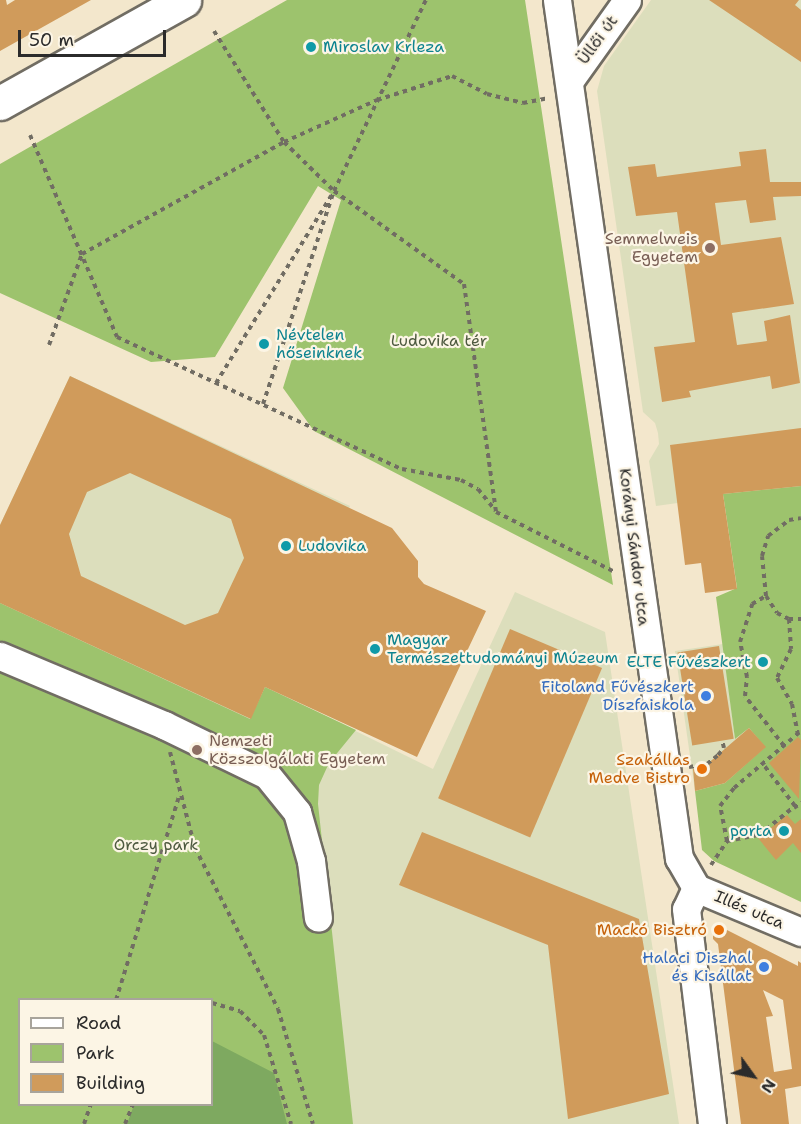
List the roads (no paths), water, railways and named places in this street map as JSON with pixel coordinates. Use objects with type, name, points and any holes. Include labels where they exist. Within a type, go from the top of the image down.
[{"type":"main road","points":[[0,103],[183,0]]},
{"type":"street","name":"Korányi Sándor utca","points":[[557,0],[562,88],[679,858],[696,888]]},
{"type":"street","name":"Üllői út","points":[[562,88],[627,0]]},
{"type":"street","points":[[0,656],[164,725],[267,775],[285,794],[297,812],[311,861],[318,918]]},
{"type":"street","name":"Illés utca","points":[[696,888],[801,932]]},
{"type":"street","points":[[696,888],[686,909],[712,1124]]},
{"type":"place","name":"Miroslav Krleza","points":[[311,47]]},
{"type":"place","name":"Semmelweis Egyetem","points":[[710,248]]},
{"type":"place","name":"Névtelen hőseinknek","points":[[264,344]]},
{"type":"place","name":"Ludovika","points":[[286,546]]},
{"type":"place","name":"Magyar Természettudományi Múzeum","points":[[375,649]]},
{"type":"place","name":"ELTE Fűvészkert","points":[[763,662]]},
{"type":"place","name":"Fitoland Fűvészkert Díszfaiskola","points":[[706,696]]},
{"type":"place","name":"Nemzeti Közszolgálati Egyetem","points":[[197,750]]},
{"type":"place","name":"Szakállas Medve Bistro","points":[[702,769]]},
{"type":"place","name":"porta","points":[[784,831]]},
{"type":"place","name":"Mackó Bisztró","points":[[719,930]]},
{"type":"place","name":"Halaci Diszhal és Kisállat","points":[[764,967]]},
{"type":"park label","name":"Ludovika tér","points":[[439,341]]},
{"type":"park label","name":"Orczy park","points":[[156,845]]}]
